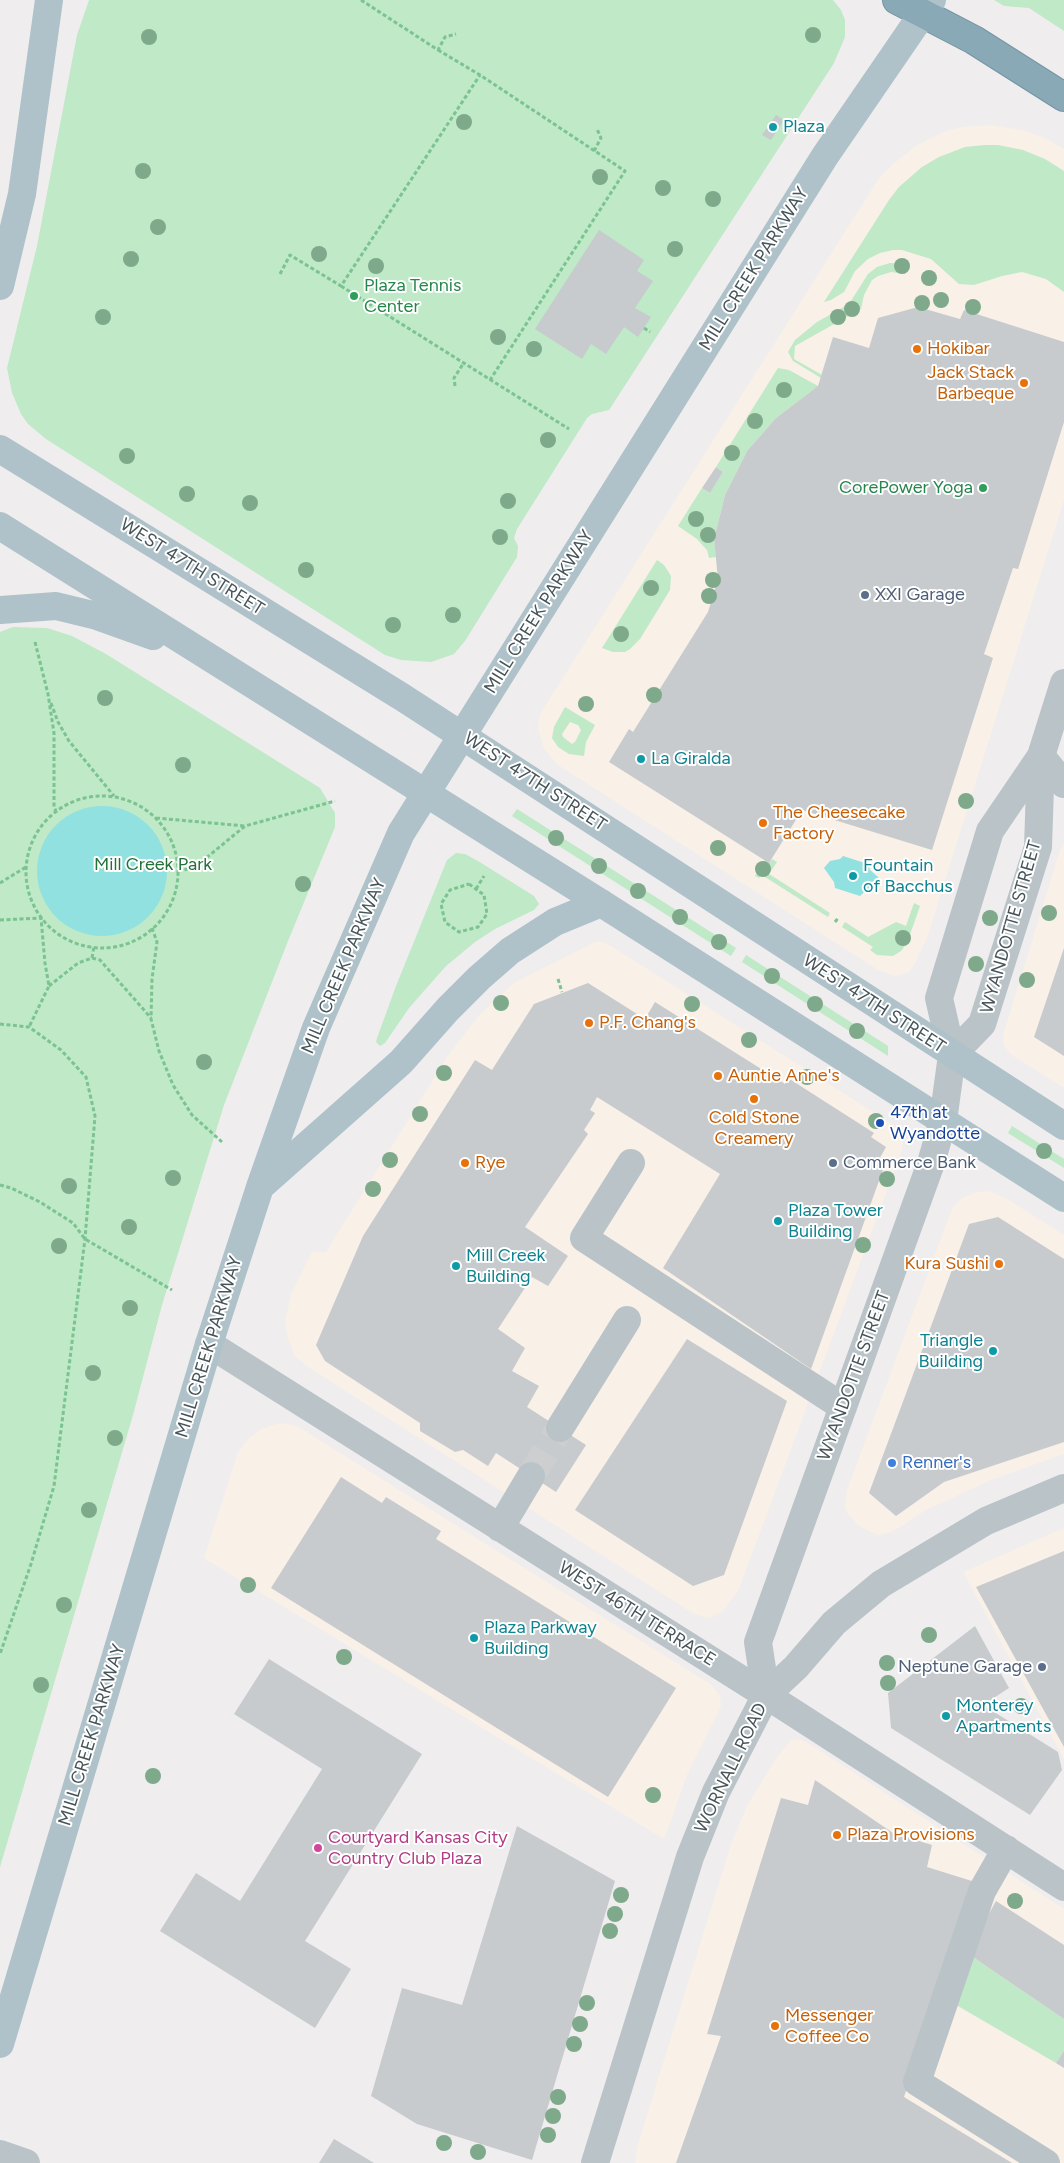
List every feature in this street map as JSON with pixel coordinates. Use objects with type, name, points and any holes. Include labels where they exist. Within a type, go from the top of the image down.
[{"type":"highway","points":[[897,0],[927,6],[974,40],[1064,97]]},
{"type":"main road","points":[[0,286],[22,194],[49,0]]},
{"type":"main road","name":"MILL CREEK PARKWAY","points":[[0,2044],[209,1344],[260,1187],[316,1028],[401,833],[825,156],[927,6]]},
{"type":"main road","name":"WEST 47TH STREET","points":[[0,448],[462,735],[1064,1126]]},
{"type":"main road","points":[[0,526],[426,792],[1064,1198]]},
{"type":"main road","points":[[0,610],[56,606],[97,616],[204,654]]},
{"type":"main road","points":[[260,1187],[400,1062],[460,997],[510,951],[555,922],[601,904]]},
{"type":"street","name":"WYANDOTTE STREET","points":[[952,1055],[982,1024],[1038,847],[1064,683]]},
{"type":"street","name":"WYANDOTTE STREET","points":[[766,1695],[758,1642],[930,1163],[943,1121],[952,1055],[940,998],[990,831],[1053,752]]},
{"type":"street","points":[[1053,752],[1064,784]]},
{"type":"street","points":[[631,1163],[584,1238],[843,1407]]},
{"type":"street","points":[[560,1428],[627,1320]]},
{"type":"street","name":"WEST 46TH TERRACE","points":[[209,1344],[766,1695],[1064,1888]]},
{"type":"street","points":[[500,1528],[531,1476]]},
{"type":"street","name":"WORNALL ROAD","points":[[595,2163],[690,1856],[716,1792],[766,1695],[796,1667],[834,1623],[881,1584],[986,1521],[1064,1488]]},
{"type":"street","points":[[1006,1849],[982,1891],[917,2082],[1046,2163]]},
{"type":"street","points":[[0,2154],[26,2163]]},
{"type":"path","points":[[361,0],[480,75],[625,171],[490,380]]},
{"type":"path","points":[[438,50],[445,36],[456,34]]},
{"type":"path","points":[[341,286],[480,75]]},
{"type":"path","points":[[594,151],[601,138],[597,129]]},
{"type":"path","points":[[280,274],[290,255],[569,429]]},
{"type":"path","points":[[644,328],[650,332]]},
{"type":"path","points":[[455,386],[454,378],[463,364]]},
{"type":"path","points":[[33,633],[48,694],[54,733],[54,807],[56,811]]},
{"type":"path","points":[[48,694],[58,722],[69,741],[115,796]]},
{"type":"path","points":[[94,796],[115,796],[137,804],[156,818],[167,832],[175,849],[178,871],[176,886],[172,902],[163,918],[148,932],[130,942],[109,947],[94,946],[70,941],[41,918],[32,900],[27,882],[28,852],[33,838],[41,825],[56,811],[74,800],[94,796]]},
{"type":"path","points":[[156,818],[245,826],[335,801]]},
{"type":"path","points":[[178,871],[194,868],[245,826]]},
{"type":"path","points":[[0,883],[26,867]]},
{"type":"path","points":[[476,889],[484,876]]},
{"type":"path","points":[[469,884],[476,889],[484,895],[487,914],[478,927],[459,932],[445,922],[441,904],[450,890],[469,884]]},
{"type":"path","points":[[0,920],[41,918]]},
{"type":"path","points":[[41,918],[49,986]]},
{"type":"path","points":[[836,922],[838,918]]},
{"type":"path","points":[[152,928],[157,942],[152,979],[151,1019],[159,1051],[173,1085],[192,1115],[222,1142]]},
{"type":"path","points":[[92,958],[94,946]]},
{"type":"path","points":[[29,1027],[49,986],[78,963],[92,958],[100,960],[151,1019]]},
{"type":"path","points":[[558,979],[562,992]]},
{"type":"path","points":[[0,1024],[29,1027],[61,1050],[86,1077],[94,1116],[86,1239],[54,1486],[31,1564],[0,1654]]},
{"type":"path","points":[[0,1185],[11,1188],[40,1202],[73,1223],[86,1239],[172,1290]]},
{"type":"shaded area","points":[[989,125],[1023,130],[1043,137],[1064,149],[1064,500],[927,938],[913,967],[907,973],[895,976],[878,970],[558,765],[544,749],[538,728],[542,711],[879,178],[917,145],[948,130]]},
{"type":"shaded area","points":[[1064,843],[1064,1088],[1010,1054],[1004,1045],[1003,1035],[1060,850]]},
{"type":"shaded area","points":[[595,942],[602,942],[611,946],[886,1120],[901,1133],[903,1140],[902,1150],[739,1589],[723,1611],[708,1618],[694,1614],[308,1367],[294,1355],[287,1335],[285,1323],[291,1294],[312,1252],[326,1252],[449,1054],[480,1014],[515,982]]},
{"type":"shaded area","name":"Triangle Building","points":[[989,1191],[1007,1199],[1064,1235],[1064,1454],[991,1480],[926,1510],[892,1532],[878,1535],[859,1526],[848,1514],[845,1508],[847,1490],[953,1207],[962,1198],[977,1192]]},
{"type":"shaded area","name":"Plaza Parkway Building","points":[[281,1423],[297,1426],[712,1685],[720,1696],[721,1706],[687,1775],[664,1839],[204,1558],[238,1452],[249,1438],[263,1428]]},
{"type":"shaded area","name":"Neptune Garage","points":[[1064,1528],[1064,1759],[963,1572]]},
{"type":"shaded area","points":[[791,1740],[802,1740],[808,1743],[1064,1909],[1064,2163],[635,2163],[638,2144],[731,1844],[747,1806],[775,1760]]},
{"type":"green space","name":"Plaza Tennis Center","points":[[89,0],[833,0],[841,10],[845,20],[845,37],[834,63],[609,410],[592,414],[587,418],[517,529],[514,538],[518,546],[517,557],[465,641],[454,654],[431,662],[401,660],[385,655],[46,439],[28,424],[21,414],[12,393],[7,368],[37,246],[77,35]]},
{"type":"green space","points":[[994,0],[1064,0],[1064,31],[1029,8],[1004,6]]},
{"type":"green space","points":[[998,145],[1023,150],[1045,159],[1064,171],[1064,292],[1046,279],[1022,272],[974,285],[959,284],[931,259],[902,250],[893,250],[880,253],[868,259],[855,271],[844,292],[824,302],[899,187],[922,167],[939,157],[965,147]]},
{"type":"green space","points":[[890,263],[907,264],[905,274],[891,272],[878,276],[872,280],[864,295],[861,309],[795,346],[794,359],[822,375],[821,378],[793,361],[788,352],[795,340],[817,322],[849,304],[868,274],[877,267]]},
{"type":"green space","points":[[778,368],[789,370],[818,386],[776,418],[747,451],[725,495],[714,539],[716,557],[709,558],[707,550],[697,539],[678,526],[702,488],[710,493],[723,472],[716,467]]},
{"type":"green space","points":[[657,560],[664,565],[671,576],[670,590],[640,639],[625,652],[613,652],[602,648]]},
{"type":"green space","name":"Mill Creek Park","points":[[13,627],[47,628],[72,636],[106,654],[320,788],[335,813],[335,827],[224,1105],[162,1305],[133,1415],[0,1867],[0,632]]},
{"type":"green space","points":[[565,707],[595,725],[586,742],[584,756],[569,754],[558,747],[552,738],[554,727]],"holes":[[[570,722],[578,725],[581,730],[572,744],[562,734]]]},
{"type":"green space","points":[[517,809],[736,948],[731,956],[512,816]]},
{"type":"green space","points":[[456,853],[465,854],[478,861],[534,896],[539,904],[534,910],[495,929],[475,942],[446,966],[409,1008],[385,1043],[380,1046],[376,1042],[377,1038],[396,986],[447,860]]},
{"type":"green space","points":[[772,859],[777,862],[769,874],[830,913],[828,917],[762,875],[759,878],[755,876],[765,860],[769,863]]},
{"type":"green space","points":[[914,903],[920,906],[907,943],[901,951],[893,956],[877,955],[870,950],[873,947],[842,927],[845,922],[868,937],[896,922],[906,926]]},
{"type":"green space","points":[[746,955],[888,1046],[888,1056],[742,962]]},
{"type":"green space","points":[[1012,1126],[1064,1159],[1064,1168],[1008,1133]]},
{"type":"green space","points":[[967,1953],[1064,2019],[1064,2051],[1056,2063],[951,2002]]},
{"type":"water","points":[[102,806],[127,811],[148,825],[162,846],[167,871],[162,896],[148,917],[127,931],[102,936],[77,931],[56,917],[42,896],[37,871],[42,846],[56,825],[77,811]]},
{"type":"water","points":[[843,856],[868,864],[870,870],[878,877],[880,883],[878,888],[865,891],[860,896],[835,888],[834,882],[824,868],[830,861],[840,859]]},
{"type":"building","name":"Plaza","points":[[776,115],[784,120],[771,140],[762,135]]},
{"type":"building","points":[[599,230],[644,260],[637,271],[653,281],[635,308],[651,317],[638,337],[624,327],[606,354],[591,344],[582,359],[535,329]]},
{"type":"building","points":[[918,307],[960,319],[964,310],[1064,342],[1064,422],[1018,569],[1013,568],[984,654],[993,658],[932,850],[802,810],[769,863],[609,762],[629,729],[633,732],[708,612],[718,579],[714,539],[725,495],[747,451],[776,418],[818,386],[833,337],[869,348],[878,318]]},
{"type":"building","points":[[716,467],[723,472],[710,493],[702,488]]},
{"type":"building","points":[[1064,948],[1064,1056],[1034,1037]]},
{"type":"building","points":[[588,983],[645,1019],[655,1002],[785,1084],[788,1078],[874,1133],[871,1137],[886,1147],[877,1163],[884,1167],[811,1369],[663,1268],[720,1174],[597,1097],[590,1110],[595,1113],[584,1130],[588,1134],[525,1227],[568,1256],[548,1286],[532,1277],[498,1329],[525,1348],[512,1371],[539,1386],[527,1407],[586,1445],[556,1492],[496,1453],[488,1466],[463,1450],[455,1452],[420,1431],[420,1423],[325,1361],[316,1345],[363,1236],[475,1060],[492,1070],[534,1004]]},
{"type":"building","name":"Triangle Building","points":[[998,1217],[1064,1259],[1064,1442],[944,1482],[896,1516],[869,1493],[969,1224]]},
{"type":"building","points":[[687,1339],[787,1401],[724,1575],[693,1586],[575,1510]]},
{"type":"building","name":"Plaza Parkway Building","points":[[341,1477],[382,1503],[386,1497],[441,1531],[436,1539],[676,1688],[608,1797],[271,1588]]},
{"type":"building","name":"Neptune Garage","points":[[1064,1551],[1064,1747],[976,1587]]},
{"type":"building","name":"Monterey Apartments","points":[[975,1626],[1009,1688],[983,1705],[1058,1752],[1062,1770],[1030,1815],[891,1728],[888,1693]]},
{"type":"building","name":"Courtyard Kansas City Country Club Plaza","points":[[269,1659],[422,1754],[305,1941],[351,1969],[315,2028],[160,1931],[196,1873],[240,1901],[322,1769],[234,1714]]},
{"type":"building","points":[[815,1780],[893,1833],[932,1845],[927,1867],[975,1882],[904,2097],[1012,2163],[676,2163],[721,2036],[707,2034],[781,1798],[808,1805]]},
{"type":"building","points":[[517,1826],[615,1881],[532,2160],[417,2124],[371,2096],[402,1988],[462,2005]]},
{"type":"building","points":[[996,1901],[1064,1945],[1064,2019],[967,1953]]},
{"type":"building","points":[[1064,2051],[1064,2068],[1056,2063]]},
{"type":"building","points":[[334,2139],[374,2163],[319,2163]]},
{"type":"tunnel","points":[[531,1476],[560,1428]]},
{"type":"place","name":"Plaza","points":[[773,127]]},
{"type":"place","name":"Plaza Tennis Center","points":[[354,296]]},
{"type":"place","name":"Hokibar","points":[[917,349]]},
{"type":"place","name":"Jack Stack Barbeque","points":[[1024,383]]},
{"type":"place","name":"CorePower Yoga","points":[[983,488]]},
{"type":"place","name":"XXI Garage","points":[[865,595]]},
{"type":"place","name":"La Giralda","points":[[641,759]]},
{"type":"place","name":"The Cheesecake Factory","points":[[763,823]]},
{"type":"place","name":"Fountain of Bacchus","points":[[853,876]]},
{"type":"place","name":"P.F. Chang's","points":[[589,1023]]},
{"type":"place","name":"Auntie Anne's","points":[[718,1076]]},
{"type":"place","name":"Cold Stone Creamery","points":[[754,1099]]},
{"type":"place","name":"47th at Wyandotte","points":[[880,1123]]},
{"type":"place","name":"Rye","points":[[465,1163]]},
{"type":"place","name":"Commerce Bank","points":[[833,1163]]},
{"type":"place","name":"Plaza Tower Building","points":[[778,1221]]},
{"type":"place","name":"Kura Sushi","points":[[999,1264]]},
{"type":"place","name":"Mill Creek Building","points":[[456,1266]]},
{"type":"place","name":"Triangle Building","points":[[993,1351]]},
{"type":"place","name":"Renner's","points":[[892,1463]]},
{"type":"place","name":"Plaza Parkway Building","points":[[474,1638]]},
{"type":"place","name":"Neptune Garage","points":[[1042,1667]]},
{"type":"place","name":"Monterey Apartments","points":[[946,1716]]},
{"type":"place","name":"Plaza Provisions","points":[[837,1835]]},
{"type":"place","name":"Courtyard Kansas City Country Club Plaza","points":[[318,1848]]},
{"type":"place","name":"Messenger Coffee Co","points":[[775,2026]]}]
